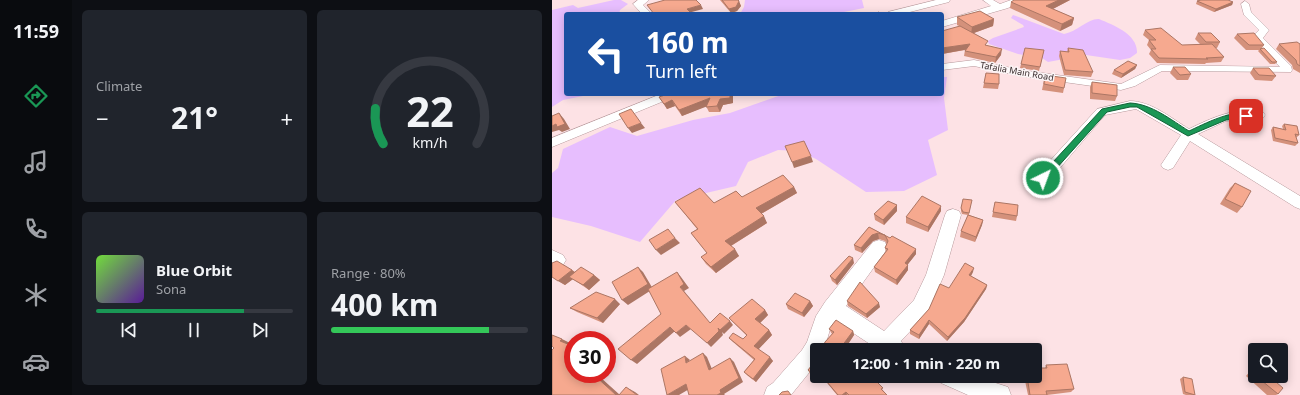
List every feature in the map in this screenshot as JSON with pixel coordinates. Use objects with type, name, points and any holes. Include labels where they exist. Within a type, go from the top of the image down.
[{"type":"street","points":[[899,12],[946,0]]},
{"type":"street","points":[[987,0],[998,7]]},
{"type":"street","points":[[944,23],[1005,6],[1018,0]]},
{"type":"street","points":[[639,1],[646,12]]},
{"type":"street","name":"Tafalia Main Road","points":[[944,67],[974,63],[1021,73],[1121,87],[1133,84],[1154,70],[1164,68],[1287,70],[1287,68],[1258,39],[1258,36],[1264,30],[1247,13],[1245,4]]},
{"type":"street","points":[[552,143],[605,120],[667,96]]},
{"type":"street","points":[[1043,178],[1104,110],[1138,105],[1147,109],[1300,203]]},
{"type":"street","points":[[1168,165],[1188,134],[1224,118],[1233,116],[1259,115]]},
{"type":"street","points":[[894,343],[921,306],[935,276],[953,215]]},
{"type":"street","points":[[775,395],[809,357],[815,347],[823,322],[879,247]]},
{"type":"street","points":[[832,308],[885,343]]},
{"type":"street","points":[[963,383],[1000,395]]},
{"type":"shaded area","points":[[614,0],[621,0],[628,4],[620,12],[564,12],[564,96],[583,96],[563,100],[552,107],[552,10],[573,5],[578,8]]},
{"type":"shaded area","points":[[745,0],[862,0],[864,8],[844,12],[741,12]]},
{"type":"shaded area","points":[[1013,15],[1064,34],[1069,33],[1095,19],[1099,19],[1117,27],[1129,35],[1136,46],[1137,53],[1130,58],[1120,60],[1086,55],[1048,62],[1042,58],[1018,54],[989,44],[988,41],[993,38],[1024,27],[1011,18]]},
{"type":"shaded area","points":[[944,77],[947,77],[944,98],[948,130],[928,140],[937,175],[904,191],[866,192],[816,159],[799,151],[778,150],[748,162],[736,186],[676,200],[640,242],[591,226],[552,217],[552,173],[558,168],[563,149],[610,127],[637,136],[693,120],[730,113],[778,96],[944,96]]},
{"type":"building","points":[[665,0],[696,0],[701,5],[687,9],[690,12],[652,12],[647,5]]},
{"type":"building","points":[[722,0],[739,1],[736,7],[729,9]]},
{"type":"building","points":[[1014,0],[1059,0],[1046,6],[1074,18],[1062,24],[1011,2]]},
{"type":"building","points":[[1228,0],[1233,2],[1216,9],[1197,1]]},
{"type":"building","points":[[980,11],[994,19],[972,27],[957,17]]},
{"type":"building","points":[[960,26],[988,41],[985,45],[1002,49],[996,57],[965,51],[970,44],[944,48],[944,30]]},
{"type":"building","points":[[1161,28],[1182,45],[1212,44],[1224,57],[1206,58],[1208,59],[1159,58],[1151,49],[1156,49],[1149,40],[1156,40],[1145,30]]},
{"type":"building","points":[[1198,33],[1211,33],[1220,42],[1206,42]]},
{"type":"building","points":[[1254,33],[1264,45],[1249,45],[1237,34]]},
{"type":"building","points":[[1297,42],[1300,44],[1300,66],[1297,64],[1296,60],[1279,44]]},
{"type":"building","points":[[1025,48],[1044,50],[1040,67],[1021,64]]},
{"type":"building","points":[[1068,48],[1083,50],[1093,72],[1065,70],[1060,51],[1069,52]]},
{"type":"building","points":[[1264,48],[1277,62],[1272,62],[1260,49]]},
{"type":"building","points":[[1128,61],[1137,65],[1123,74],[1114,70]]},
{"type":"building","points":[[1173,67],[1185,67],[1191,74],[1180,75]]},
{"type":"building","points":[[1253,68],[1269,68],[1276,76],[1259,75]]},
{"type":"building","points":[[986,73],[999,74],[999,84],[984,83]]},
{"type":"building","points":[[1045,75],[1066,78],[1064,88],[1044,84]]},
{"type":"building","points":[[1092,82],[1117,85],[1117,96],[1092,93]]},
{"type":"building","points":[[730,96],[730,98],[720,99],[717,106],[706,107],[710,98],[679,110],[672,100],[664,104],[659,97]]},
{"type":"building","points":[[631,109],[641,123],[628,128],[619,114]]},
{"type":"building","points":[[559,113],[565,124],[557,127],[556,124],[552,126],[552,116]]},
{"type":"building","points":[[1284,124],[1297,126],[1299,135],[1295,134],[1298,143],[1275,138],[1273,127],[1286,130]]},
{"type":"building","points":[[804,141],[811,156],[792,162],[785,146]]},
{"type":"building","points":[[783,175],[794,187],[756,208],[764,216],[725,241],[735,249],[711,267],[701,257],[707,253],[691,233],[698,229],[675,202],[700,188],[714,203],[736,191],[742,197]]},
{"type":"building","points":[[1235,183],[1251,191],[1242,207],[1225,199]]},
{"type":"building","points":[[922,196],[941,206],[928,227],[906,217]]},
{"type":"building","points":[[963,199],[972,200],[969,213],[963,212],[961,208]]},
{"type":"building","points":[[888,201],[897,205],[883,220],[874,214]]},
{"type":"building","points":[[995,202],[1018,205],[1017,216],[993,212]]},
{"type":"building","points":[[968,215],[983,220],[976,237],[961,231]]},
{"type":"building","points":[[869,227],[883,235],[878,233],[872,235],[861,248],[854,245]]},
{"type":"building","points":[[668,229],[675,238],[656,250],[649,240]]},
{"type":"building","points":[[885,236],[890,238],[892,236],[916,249],[905,263],[908,265],[896,280],[874,267],[888,249],[885,248],[888,241]]},
{"type":"building","points":[[849,256],[853,258],[835,280],[830,276]]},
{"type":"building","points":[[557,261],[572,270],[558,281],[552,277],[552,263]]},
{"type":"building","points":[[965,263],[974,268],[969,275],[987,285],[965,318],[948,337],[929,320],[919,335],[910,330],[929,309],[940,284],[949,288]]},
{"type":"building","points":[[581,267],[594,275],[583,285],[569,277]]},
{"type":"building","points":[[638,267],[648,284],[622,300],[612,282]]},
{"type":"building","points":[[677,272],[684,284],[680,287],[710,323],[720,313],[730,321],[720,330],[718,328],[719,331],[707,343],[686,325],[676,333],[670,327],[631,360],[618,349],[661,314],[648,289]]},
{"type":"building","points":[[860,282],[879,303],[866,314],[847,301]]},
{"type":"building","points":[[596,292],[615,299],[597,318],[570,308]]},
{"type":"building","points":[[795,293],[810,301],[802,313],[786,304]]},
{"type":"building","points":[[752,299],[765,310],[755,319],[769,330],[754,346],[770,357],[753,379],[744,372],[755,359],[729,338],[733,333],[743,339],[747,335],[729,318]]},
{"type":"building","points":[[836,320],[853,331],[844,343],[825,343],[834,332],[829,329]]},
{"type":"building","points":[[552,335],[562,339],[560,341],[564,343],[564,383],[603,383],[616,395],[552,395],[552,350],[554,348],[552,346]]},
{"type":"building","points":[[703,353],[709,370],[730,358],[739,378],[720,390],[721,393],[717,395],[689,395],[686,384],[667,395],[661,369],[685,356],[686,363]]},
{"type":"building","points":[[1067,364],[1074,389],[1046,391],[1047,395],[1030,395],[1028,383],[1042,383],[1042,368],[1047,368],[1046,365]]},
{"type":"building","points":[[1183,377],[1192,379],[1195,395],[1185,392]]},
{"type":"building","points":[[828,383],[878,383],[887,395],[849,395],[846,392],[842,395],[838,395]]},
{"type":"building","points":[[1265,383],[1277,383],[1283,388],[1278,394]]},
{"type":"building","points":[[626,387],[637,395],[619,395]]},
{"type":"building","points":[[788,391],[791,395],[779,395],[782,392]]},
{"type":"route","points":[[1043,178],[1104,110],[1138,105],[1188,134],[1224,118],[1246,116]]}]
